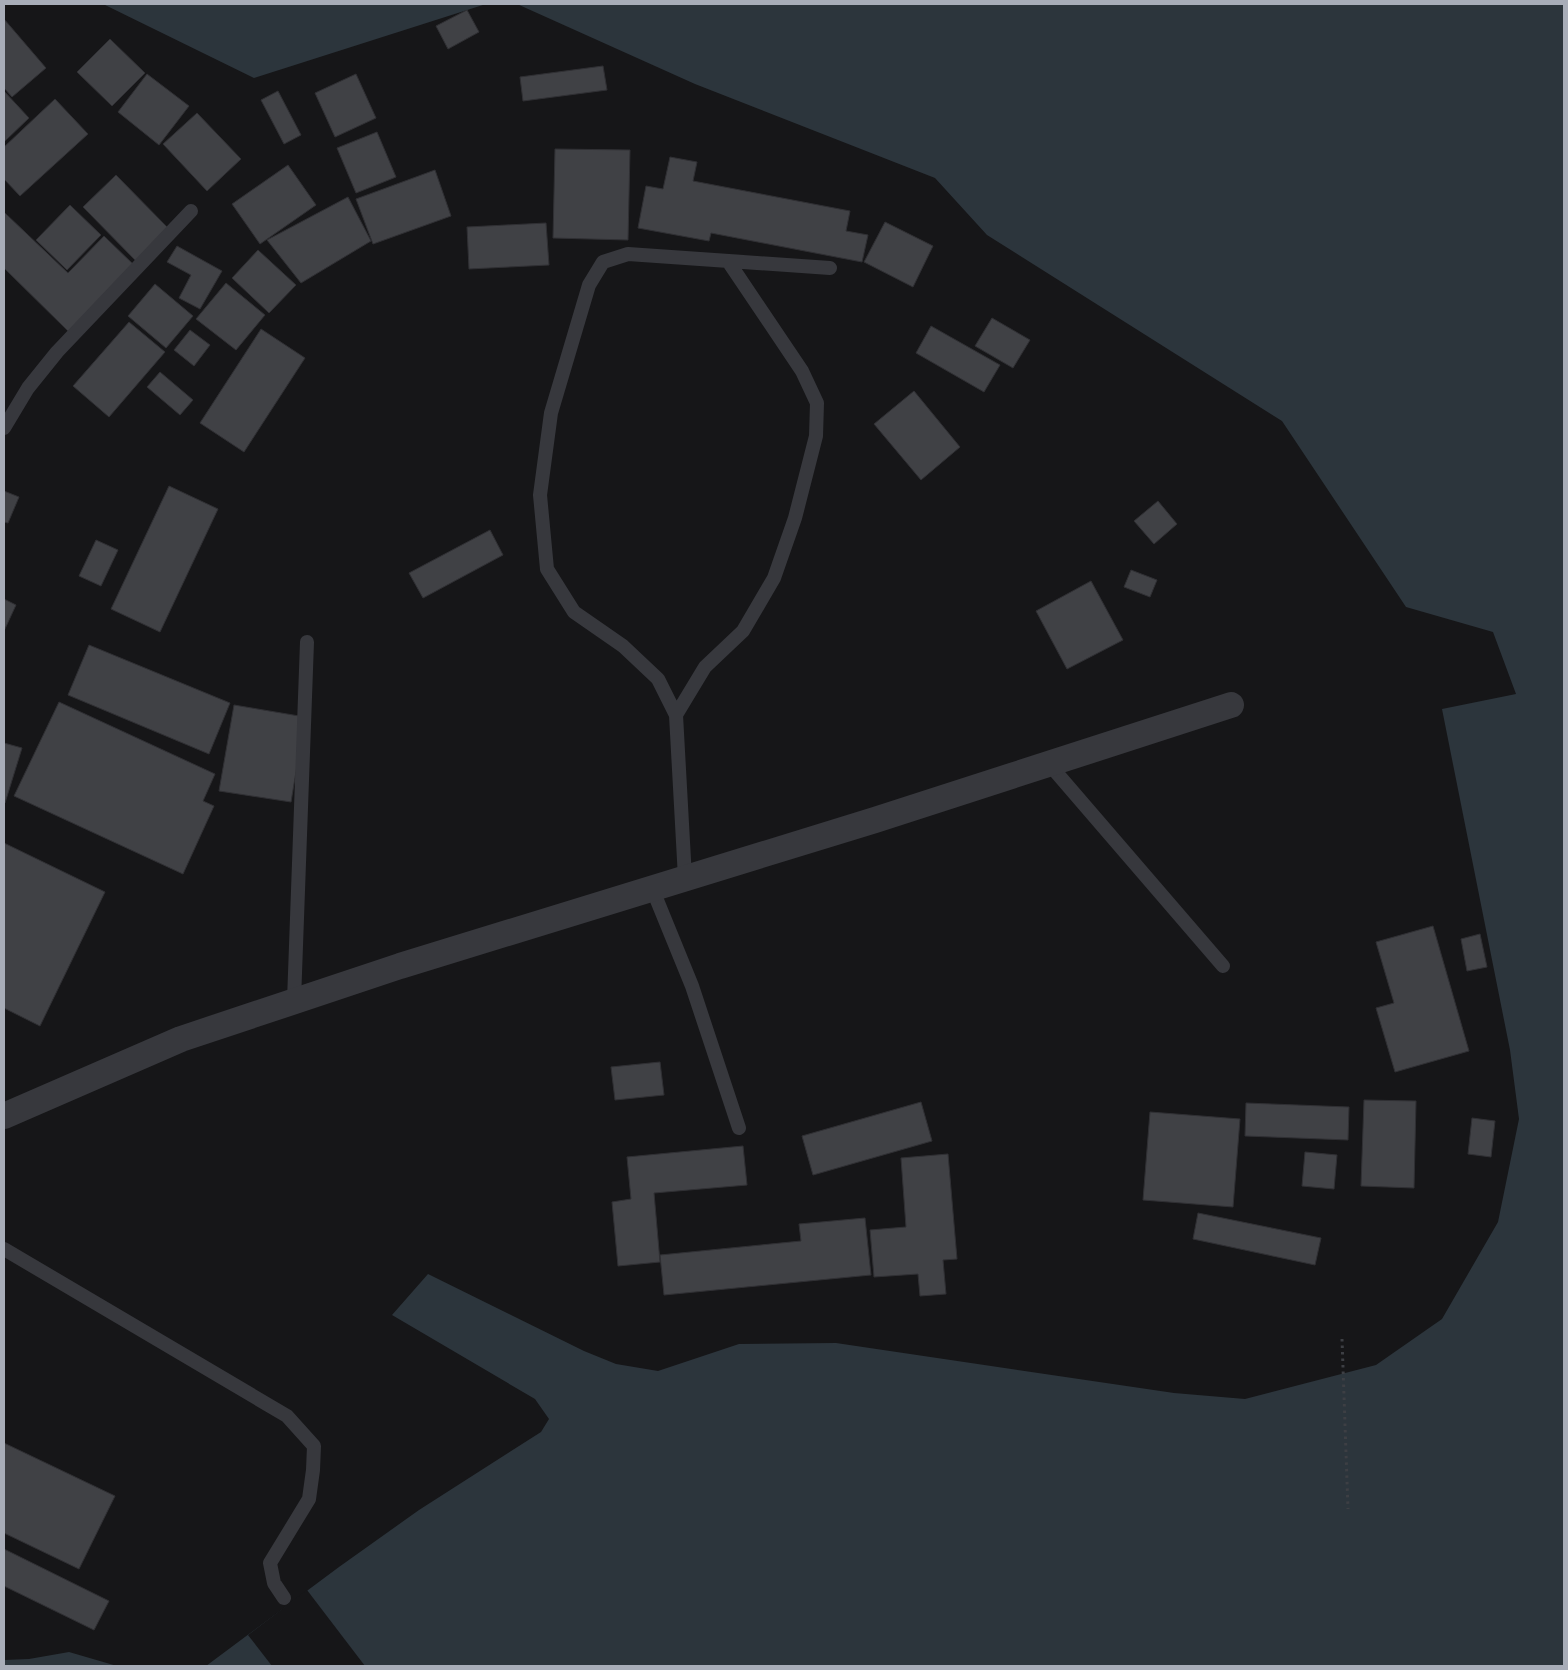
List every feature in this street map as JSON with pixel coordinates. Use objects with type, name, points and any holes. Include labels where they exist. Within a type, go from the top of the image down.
[{"type":"street","points":[[4,1116],[181,1039],[294,1001],[400,966],[875,820],[1231,705]]},
{"type":"lane","points":[[4,428],[28,388],[57,352],[191,211]]},
{"type":"lane","points":[[685,878],[676,715],[658,679],[623,646],[574,612],[547,569],[540,495],[551,413],[588,284],[603,262],[628,254],[830,268]]},
{"type":"lane","points":[[676,715],[704,668],[743,631],[774,578],[796,518],[816,436],[817,403],[802,371],[728,261]]},
{"type":"lane","points":[[294,1001],[307,642]]},
{"type":"lane","points":[[1049,764],[1223,966]]},
{"type":"lane","points":[[652,888],[692,986],[739,1128]]},
{"type":"lane","points":[[4,1249],[287,1416],[314,1446],[314,1470],[309,1499],[270,1563],[274,1583],[284,1598]]},
{"type":"path","points":[[1342,1339],[1348,1509]]},
{"type":"shaded area","points":[[103,4],[486,4],[254,78]]},
{"type":"shaded area","points":[[517,4],[1564,4],[1564,1666],[206,1666],[419,1510],[541,1432],[549,1419],[535,1399],[392,1315],[428,1274],[584,1351],[616,1364],[658,1371],[739,1344],[836,1343],[1174,1393],[1245,1399],[1376,1365],[1442,1319],[1498,1222],[1519,1119],[1510,1050],[1442,709],[1516,694],[1493,632],[1406,607],[1282,421],[987,235],[935,178],[695,84]]},
{"type":"shaded area","points":[[69,1652],[117,1666],[4,1666],[4,1660],[29,1659]]},
{"type":"pier","points":[[307,1590],[365,1666],[272,1666],[248,1635]]},
{"type":"building","points":[[467,10],[479,32],[448,49],[436,26]]},
{"type":"building","points":[[4,19],[46,68],[12,97],[4,88]]},
{"type":"building","points":[[110,39],[145,73],[112,106],[77,72]]},
{"type":"building","points":[[603,66],[607,90],[523,101],[520,77]]},
{"type":"building","points":[[147,74],[189,106],[159,145],[118,112]]},
{"type":"building","points":[[356,74],[376,118],[335,137],[315,93]]},
{"type":"building","points":[[4,91],[29,118],[4,142]]},
{"type":"building","points":[[278,91],[301,135],[284,144],[261,100]]},
{"type":"building","points":[[55,99],[88,134],[20,196],[4,179],[4,147]]},
{"type":"building","points":[[197,113],[241,159],[207,191],[163,144]]},
{"type":"building","points":[[377,132],[396,177],[356,193],[337,148]]},
{"type":"building","points":[[555,149],[630,150],[628,240],[553,238]]},
{"type":"building","points":[[670,157],[697,162],[693,181],[850,211],[846,231],[868,235],[862,262],[711,233],[709,241],[638,228],[646,186],[663,189]]},
{"type":"building","points":[[288,165],[316,205],[260,244],[232,204]]},
{"type":"building","points":[[435,170],[451,216],[373,244],[356,199]]},
{"type":"building","points":[[116,175],[169,229],[136,261],[83,207]]},
{"type":"building","points":[[348,197],[371,241],[301,283],[267,240]]},
{"type":"building","points":[[70,205],[101,235],[67,270],[36,240]]},
{"type":"building","points":[[5,213],[68,273],[104,236],[134,265],[68,331],[4,268]]},
{"type":"building","points":[[885,222],[933,246],[913,287],[864,262]]},
{"type":"building","points":[[546,223],[549,265],[469,269],[467,227]]},
{"type":"building","points":[[177,246],[222,271],[200,309],[179,298],[191,275],[167,262]]},
{"type":"building","points":[[258,250],[296,285],[269,313],[232,278]]},
{"type":"building","points":[[226,283],[265,315],[236,350],[196,319]]},
{"type":"building","points":[[155,284],[193,316],[166,348],[128,316]]},
{"type":"building","points":[[992,318],[1030,340],[1013,368],[975,346]]},
{"type":"building","points":[[129,322],[165,352],[109,417],[73,386]]},
{"type":"building","points":[[931,326],[1000,365],[984,392],[916,353]]},
{"type":"building","points":[[261,329],[305,358],[244,452],[200,423]]},
{"type":"building","points":[[190,330],[210,345],[194,366],[174,350]]},
{"type":"building","points":[[160,372],[193,400],[180,415],[147,387]]},
{"type":"building","points":[[914,391],[960,447],[921,480],[874,424]]},
{"type":"building","points":[[169,486],[218,509],[160,632],[111,609]]},
{"type":"building","points":[[4,491],[19,497],[8,523],[4,522]]},
{"type":"building","points":[[1158,501],[1177,524],[1154,544],[1134,521]]},
{"type":"building","points":[[490,530],[503,555],[423,598],[409,573]]},
{"type":"building","points":[[96,540],[118,550],[101,586],[79,576]]},
{"type":"building","points":[[1131,570],[1157,580],[1150,597],[1124,587]]},
{"type":"building","points":[[1091,581],[1123,640],[1067,669],[1036,611]]},
{"type":"building","points":[[4,599],[16,605],[4,631]]},
{"type":"building","points":[[89,645],[230,703],[209,754],[68,695]]},
{"type":"building","points":[[59,702],[215,774],[203,801],[214,806],[183,874],[14,796]]},
{"type":"building","points":[[234,705],[305,717],[291,802],[219,791]]},
{"type":"building","points":[[4,743],[22,748],[5,803],[4,803]]},
{"type":"building","points":[[4,843],[105,892],[40,1026],[4,1008]]},
{"type":"building","points":[[1433,926],[1469,1051],[1395,1072],[1376,1008],[1394,1003],[1376,942]]},
{"type":"building","points":[[1480,934],[1487,967],[1467,971],[1461,939]]},
{"type":"building","points":[[660,1062],[664,1095],[615,1100],[611,1067]]},
{"type":"building","points":[[1364,1100],[1416,1101],[1414,1188],[1361,1186]]},
{"type":"building","points":[[921,1102],[932,1141],[813,1175],[802,1136]]},
{"type":"building","points":[[1246,1103],[1349,1107],[1348,1140],[1245,1136]]},
{"type":"building","points":[[1150,1112],[1240,1119],[1233,1207],[1143,1200]]},
{"type":"building","points":[[1472,1118],[1495,1121],[1491,1157],[1468,1154]]},
{"type":"building","points":[[743,1146],[747,1185],[654,1193],[660,1262],[618,1266],[612,1202],[631,1199],[627,1157]]},
{"type":"building","points":[[1305,1152],[1337,1155],[1334,1189],[1302,1186]]},
{"type":"building","points":[[948,1154],[957,1259],[943,1260],[946,1294],[920,1296],[918,1274],[874,1277],[870,1230],[906,1227],[901,1158]]},
{"type":"building","points":[[1198,1213],[1321,1238],[1315,1265],[1193,1239]]},
{"type":"building","points":[[865,1218],[871,1275],[664,1295],[660,1255],[801,1241],[799,1224]]},
{"type":"building","points":[[4,1443],[115,1496],[79,1569],[4,1533]]},
{"type":"building","points":[[4,1549],[109,1601],[94,1630],[4,1586]]}]
